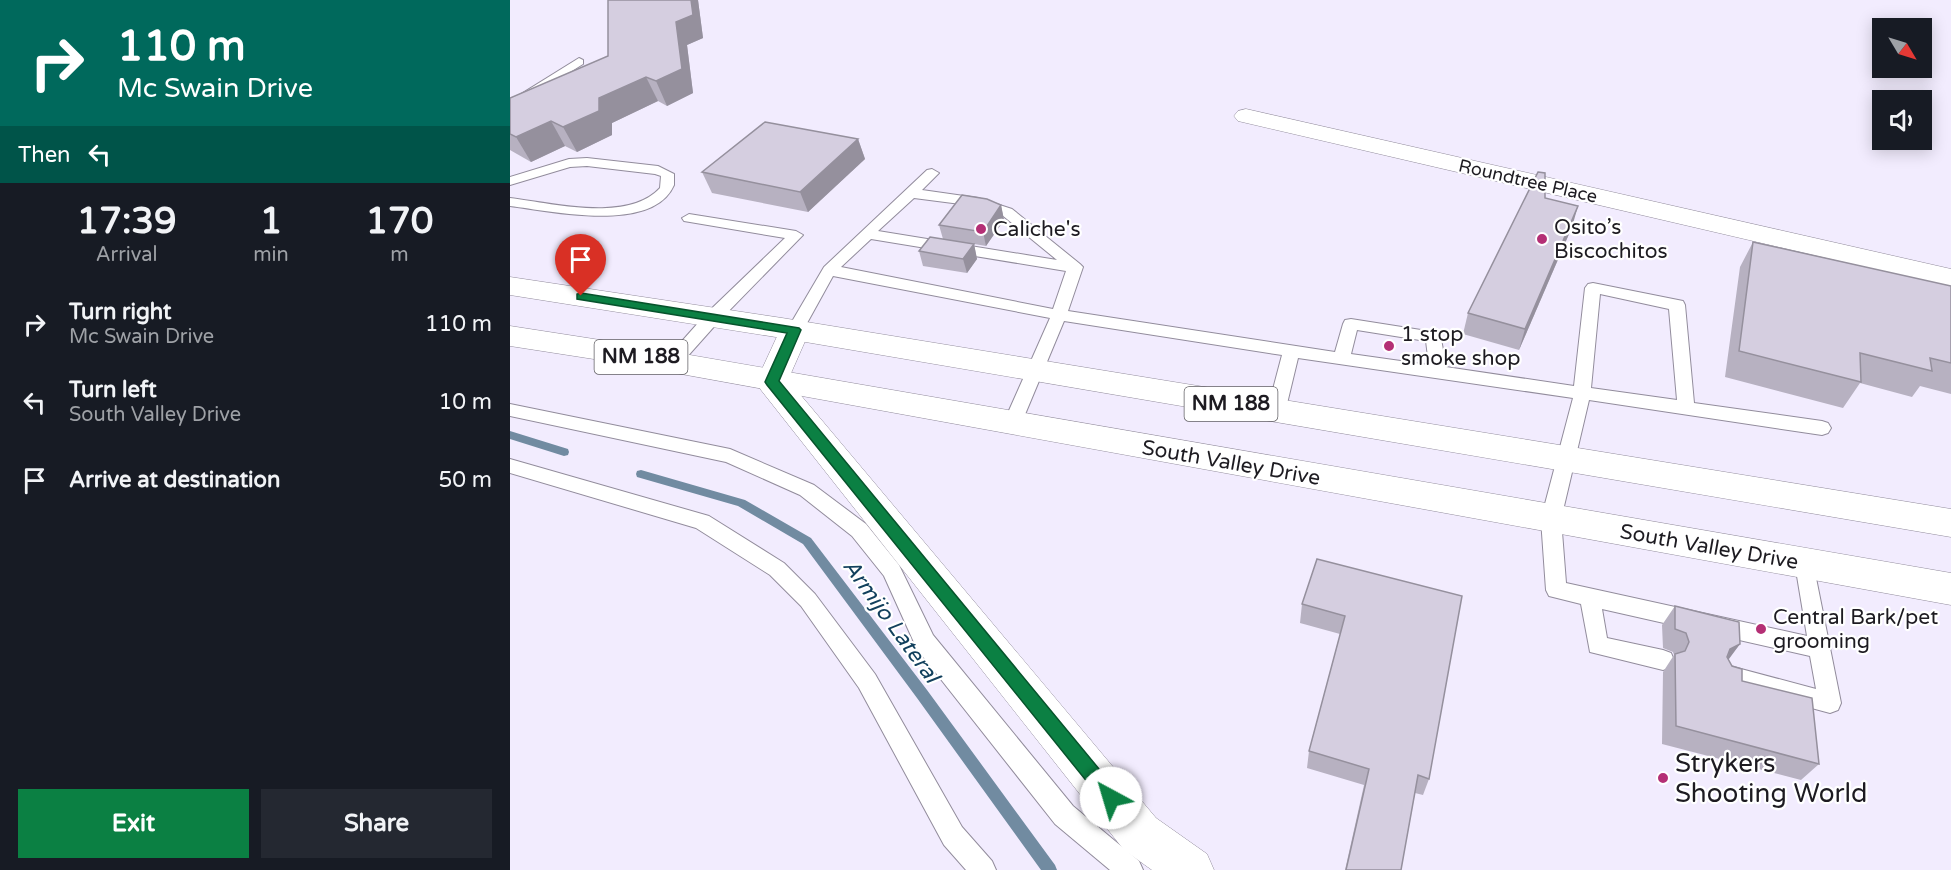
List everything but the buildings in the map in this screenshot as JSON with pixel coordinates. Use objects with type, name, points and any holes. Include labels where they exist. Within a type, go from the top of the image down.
[{"type":"main road","name":"Roundtree Place","points":[[1246,116],[1951,278]]},
{"type":"main road","name":"NM 188","points":[[510,286],[795,330],[1276,411],[1567,457],[1951,523]]},
{"type":"main road","points":[[795,330],[772,382],[1140,834],[1191,870]]},
{"type":"main road","name":"South Valley Drive","points":[[510,336],[1951,590]]},
{"type":"lane","points":[[510,106],[579,62]]},
{"type":"lane","points":[[510,181],[569,163],[587,162],[658,170],[667,174],[669,182],[666,190],[633,210],[610,213],[510,201]]},
{"type":"lane","points":[[795,330],[829,270],[932,173]]},
{"type":"lane","points":[[911,193],[978,202],[1008,212],[1075,267]]},
{"type":"lane","points":[[672,363],[713,317],[796,235],[689,218]]},
{"type":"lane","points":[[867,234],[1075,267]]},
{"type":"lane","points":[[1012,424],[1059,315],[1075,267]]},
{"type":"lane","points":[[829,270],[1059,315],[1582,395],[1822,428]]},
{"type":"lane","points":[[1686,408],[1677,305],[1593,288],[1582,395],[1551,519],[1556,590],[1820,648]]},
{"type":"lane","points":[[1341,358],[1351,324],[1434,337],[1438,373]]},
{"type":"lane","points":[[1276,411],[1291,351]]},
{"type":"lane","points":[[510,410],[730,456],[807,490],[859,530],[892,571],[925,642],[1064,815],[1130,870]]},
{"type":"lane","points":[[510,466],[702,522],[777,569],[808,600],[867,681],[953,836],[983,870]]},
{"type":"lane","points":[[1726,675],[1830,703],[1805,564]]},
{"type":"lane","points":[[1590,598],[1598,645],[1663,660]]},
{"type":"waterway","name":"Armijo Lateral","points":[[510,435],[564,452]]},
{"type":"waterway","name":"Armijo Lateral","points":[[641,474],[741,503],[807,541],[1050,870]]},
{"type":"place","name":"Caliche's","points":[[981,229]]},
{"type":"place","name":"Osito’s Biscochitos","points":[[1542,239]]},
{"type":"place","name":"1 stop smoke shop","points":[[1389,346]]},
{"type":"place","name":"Central Bark/pet grooming","points":[[1761,629]]},
{"type":"place","name":"Strykers Shooting World","points":[[1663,778]]},
{"type":"route","points":[[581,296],[795,330],[772,382],[1111,798]]}]
